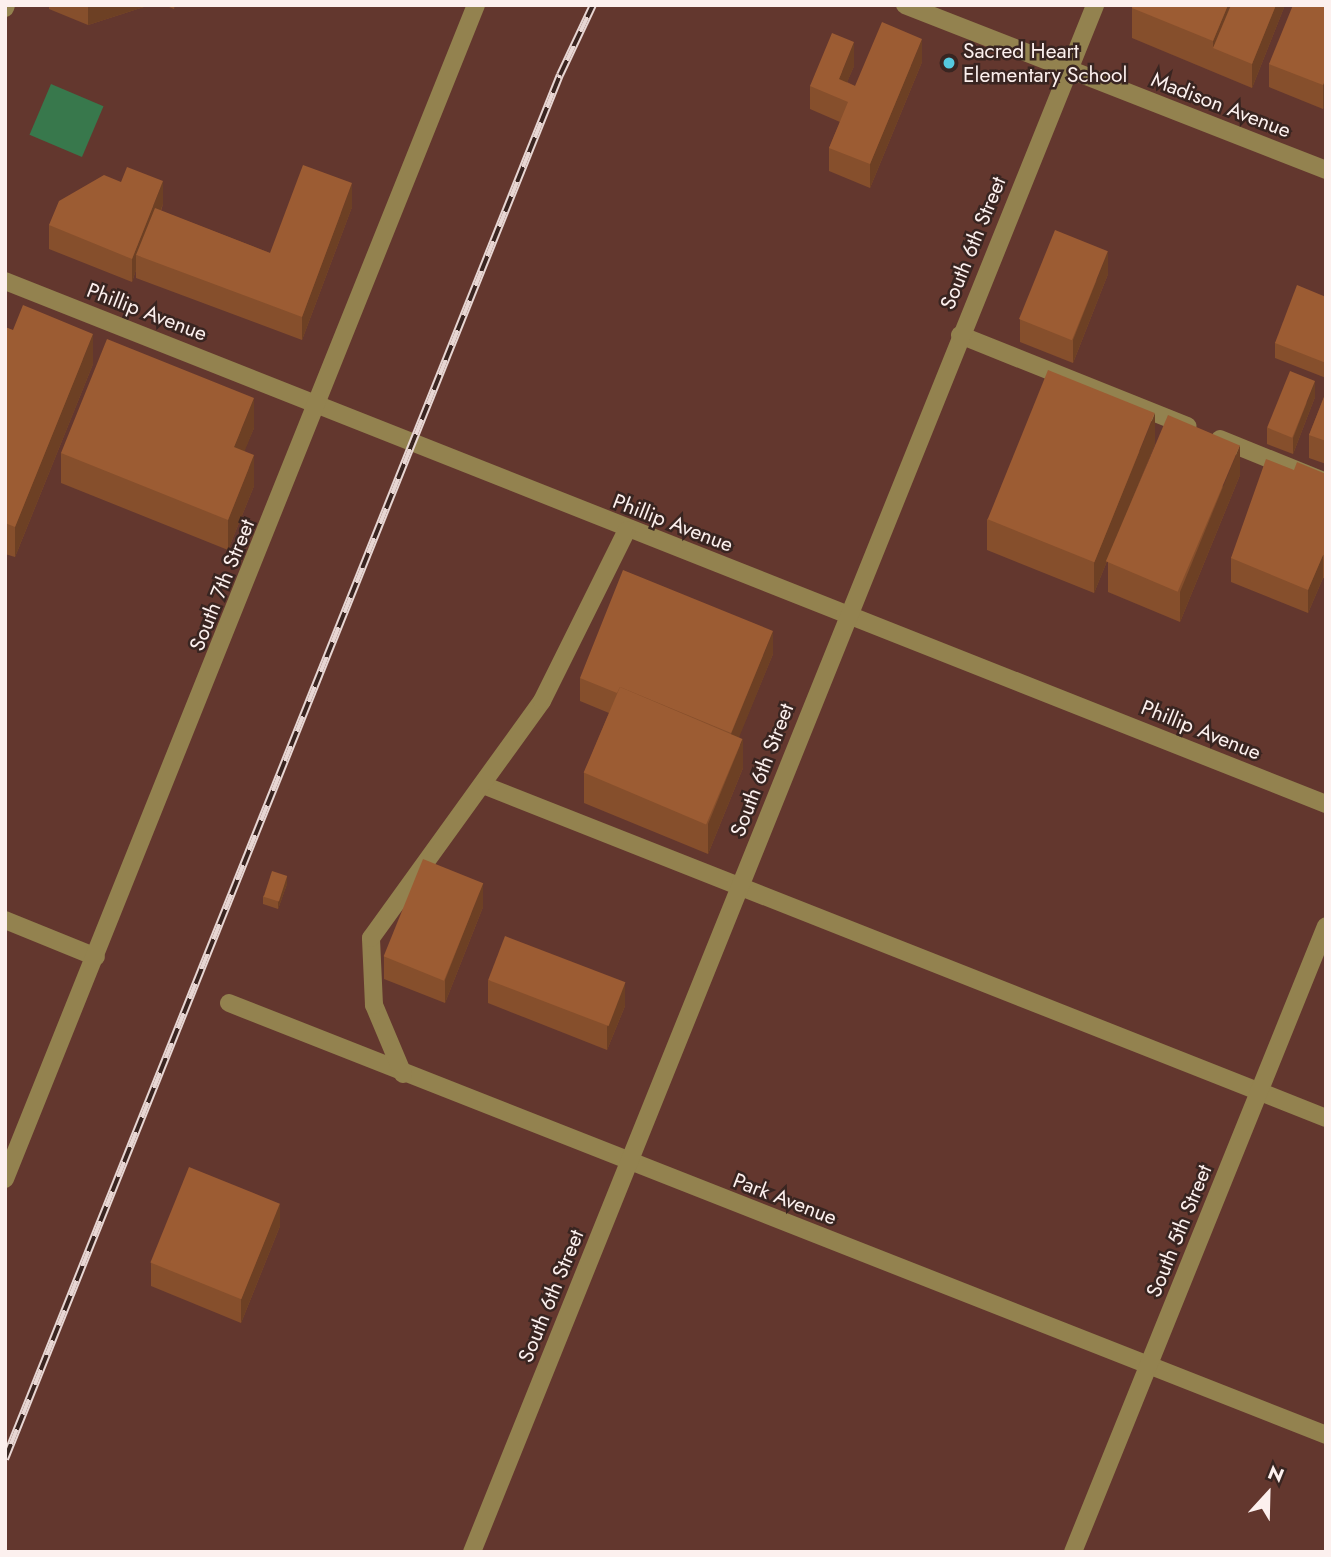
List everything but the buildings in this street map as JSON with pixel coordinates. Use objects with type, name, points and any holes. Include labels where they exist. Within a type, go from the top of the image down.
[{"type":"street","name":"South 7th Street","points":[[5,1179],[320,404],[476,5]]},
{"type":"street","name":"Madison Avenue","points":[[905,5],[1326,170]]},
{"type":"street","name":"South 6th Street","points":[[472,1552],[1095,5]]},
{"type":"street","name":"Phillip Avenue","points":[[5,281],[320,404],[627,530],[848,614],[1326,804]]},
{"type":"street","points":[[960,335],[1326,482]]},
{"type":"street","points":[[403,1074],[373,1005],[371,938],[542,701],[627,530]]},
{"type":"street","points":[[483,785],[1326,1118]]},
{"type":"street","points":[[5,920],[96,957]]},
{"type":"street","name":"South 5th Street","points":[[1073,1552],[1326,926]]},
{"type":"street","name":"Park Avenue","points":[[229,1003],[403,1074],[1326,1436]]},
{"type":"green space","points":[[51,84],[103,106],[82,157],[30,135]]},
{"type":"railway","points":[[5,1459],[560,75],[593,5]]},
{"type":"place","name":"Sacred Heart Elementary School","points":[[949,63]]}]
